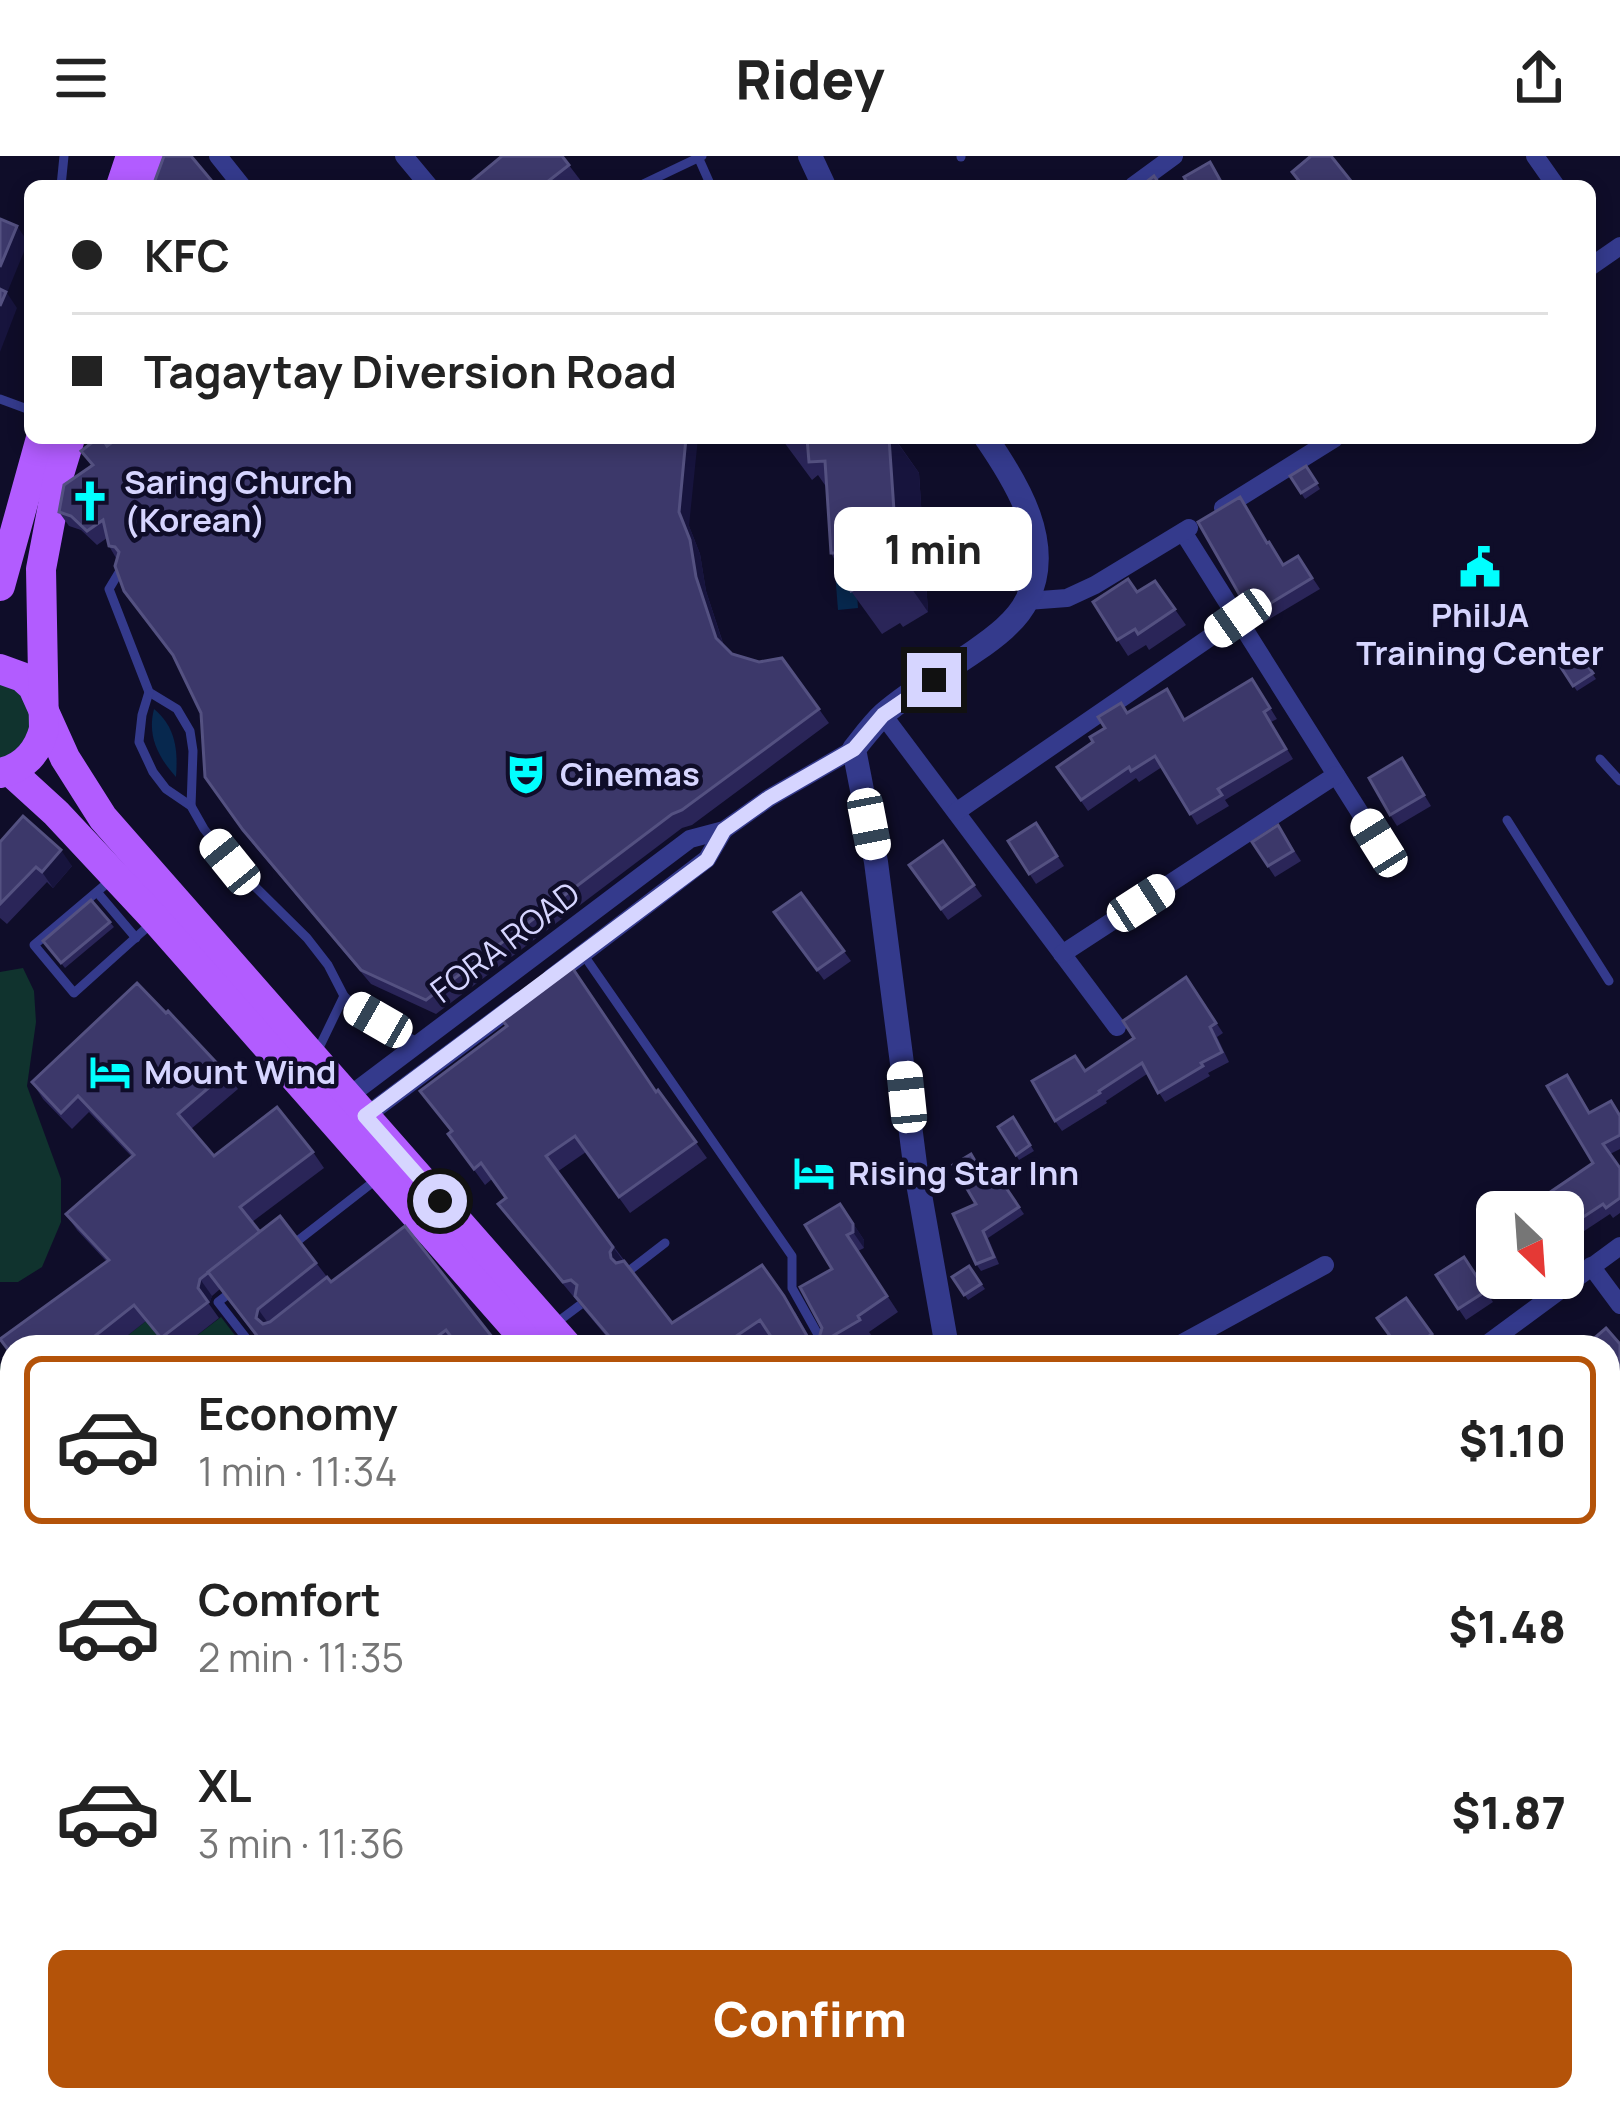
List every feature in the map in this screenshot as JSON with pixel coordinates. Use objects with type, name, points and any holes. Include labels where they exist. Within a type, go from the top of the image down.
[{"type":"main road","points":[[0,586],[39,444]]},
{"type":"main road","points":[[68,444],[41,568],[44,729],[36,750],[20,766],[5,772],[56,813],[146,929],[346,1114],[545,1335]]},
{"type":"main road","points":[[0,669],[22,676],[33,687],[65,758],[103,818],[313,1058],[422,1240],[544,1335]]},
{"type":"street","points":[[218,156],[237,180]]},
{"type":"street","points":[[404,156],[424,180]]},
{"type":"street","points":[[1140,180],[1174,156]]},
{"type":"street","points":[[945,1335],[916,1172],[876,862],[854,749],[883,715],[980,648],[1027,601],[1036,560],[1031,519],[990,444]]},
{"type":"street","points":[[1027,601],[1066,598],[1326,444]]},
{"type":"street","points":[[1183,532],[1379,843]]},
{"type":"street","points":[[956,812],[1238,618]]},
{"type":"street","points":[[883,715],[1118,1027]]},
{"type":"street","name":"FORA ROAD","points":[[346,1114],[383,1071],[691,839],[724,830],[854,749]]},
{"type":"street","points":[[1063,953],[1336,775]]},
{"type":"street","name":"FORA ROAD","points":[[346,1114],[399,1091],[583,954],[707,860],[724,830]]},
{"type":"street","points":[[1499,1335],[1620,1246]]},
{"type":"street","points":[[1197,1335],[1325,1265]]},
{"type":"street","points":[[1591,1266],[1620,1305]]},
{"type":"lane","points":[[652,180],[700,158]]},
{"type":"lane","points":[[121,569],[109,589],[149,692],[177,709],[190,731],[191,806]]},
{"type":"lane","points":[[149,692],[139,742],[152,772],[166,789],[191,806],[230,862],[307,938],[344,996],[356,1008],[420,1044]]},
{"type":"lane","points":[[1600,759],[1620,781]]},
{"type":"lane","points":[[1507,820],[1610,982]]},
{"type":"lane","points":[[106,883],[34,945],[74,993],[146,929]]},
{"type":"lane","points":[[583,954],[792,1256],[792,1288],[818,1335]]},
{"type":"lane","points":[[313,1058],[344,996]]},
{"type":"lane","points":[[383,1071],[399,1091]]},
{"type":"lane","points":[[273,1260],[381,1175]]},
{"type":"lane","points":[[630,1270],[665,1243]]},
{"type":"lane","points":[[236,1288],[218,1302],[244,1335]]},
{"type":"lane","points":[[554,1335],[580,1305]]},
{"type":"green space","points":[[0,681],[26,701],[32,722],[26,742],[0,760]]},
{"type":"green space","points":[[23,968],[34,991],[36,1022],[27,1086],[61,1179],[61,1222],[42,1267],[18,1282],[0,1282],[0,972]]},
{"type":"green space","points":[[221,1317],[235,1335],[198,1335]]},
{"type":"green space","points":[[146,1321],[157,1335],[128,1335]]},
{"type":"water","points":[[851,508],[858,608],[838,610],[830,509]]},
{"type":"water","points":[[154,709],[174,740],[176,777],[156,746]]},
{"type":"building","points":[[164,156],[191,156],[211,180],[155,180]]},
{"type":"building","points":[[502,156],[562,156],[569,165],[550,180],[473,180]]},
{"type":"building","points":[[1311,156],[1331,156],[1350,180],[1298,180],[1292,172]]},
{"type":"building","points":[[1210,162],[1220,180],[1186,180]]},
{"type":"building","points":[[0,219],[17,226],[0,267]]},
{"type":"building","points":[[90,444],[685,444],[679,512],[716,638],[732,654],[759,662],[782,658],[819,709],[426,1000],[361,970],[243,830],[205,777],[201,713],[173,655],[124,591],[115,566],[119,552],[109,546],[103,520],[87,531],[59,512],[64,485],[93,465],[81,451]]},
{"type":"building","points":[[808,444],[889,444],[898,569],[851,591],[837,568],[836,553],[831,553],[825,461],[809,462]]},
{"type":"building","points":[[1306,466],[1317,483],[1301,493],[1290,476]]},
{"type":"building","points":[[1240,497],[1283,565],[1298,556],[1312,578],[1251,615],[1198,522]]},
{"type":"building","points":[[1128,579],[1137,592],[1155,581],[1175,609],[1138,634],[1135,629],[1117,640],[1093,602]]},
{"type":"building","points":[[1579,654],[1593,673],[1573,686],[1560,666]]},
{"type":"building","points":[[1252,679],[1270,708],[1264,712],[1286,749],[1218,789],[1222,795],[1190,814],[1155,756],[1131,771],[1129,767],[1081,800],[1057,767],[1093,742],[1090,737],[1105,728],[1098,717],[1121,703],[1127,713],[1167,689],[1184,720]]},
{"type":"building","points":[[1402,758],[1424,795],[1390,815],[1369,778]]},
{"type":"building","points":[[23,816],[61,850],[42,872],[36,867],[0,904],[0,842]]},
{"type":"building","points":[[1036,823],[1057,856],[1029,874],[1008,841]]},
{"type":"building","points":[[1278,825],[1293,851],[1268,866],[1252,842]]},
{"type":"building","points":[[943,841],[974,885],[941,909],[909,865]]},
{"type":"building","points":[[801,893],[844,951],[817,970],[774,912]]},
{"type":"building","points":[[91,900],[110,922],[61,963],[43,941]]},
{"type":"building","points":[[567,960],[656,1092],[696,1142],[619,1197],[575,1136],[546,1156],[613,1247],[611,1258],[616,1263],[624,1261],[672,1323],[762,1265],[806,1335],[770,1335],[760,1320],[738,1335],[608,1335],[575,1296],[577,1285],[571,1280],[563,1282],[498,1204],[506,1198],[481,1163],[474,1169],[448,1134],[452,1131],[420,1091],[507,1026],[499,1016]]},
{"type":"building","points":[[1186,977],[1216,1023],[1210,1027],[1222,1052],[1158,1093],[1142,1063],[1055,1121],[1032,1081],[1075,1056],[1085,1071],[1134,1038],[1123,1021]]},
{"type":"building","points":[[137,983],[226,1073],[178,1114],[214,1156],[277,1107],[313,1152],[240,1207],[260,1232],[200,1279],[198,1288],[208,1302],[165,1335],[159,1335],[134,1305],[96,1335],[6,1335],[109,1260],[66,1214],[134,1155],[78,1096],[61,1113],[32,1082]]},
{"type":"building","points":[[1567,1075],[1589,1113],[1611,1101],[1620,1116],[1620,1135],[1603,1144],[1620,1168],[1620,1198],[1584,1216],[1584,1191],[1552,1191],[1593,1163],[1547,1086]]},
{"type":"building","points":[[1013,1117],[1030,1145],[1016,1155],[998,1127]]},
{"type":"building","points":[[971,1154],[986,1180],[996,1173],[1019,1207],[983,1231],[994,1257],[976,1264],[953,1214],[976,1204],[953,1165]]},
{"type":"building","points":[[840,1204],[853,1224],[853,1232],[847,1235],[887,1296],[858,1316],[860,1320],[834,1335],[820,1335],[822,1328],[800,1287],[832,1269],[805,1225]]},
{"type":"building","points":[[280,1216],[316,1263],[258,1309],[256,1318],[263,1324],[327,1277],[331,1282],[405,1226],[491,1335],[450,1335],[446,1330],[439,1335],[256,1335],[208,1272]]},
{"type":"building","points":[[1464,1257],[1476,1276],[1476,1297],[1458,1309],[1436,1275]]},
{"type":"building","points":[[969,1266],[981,1284],[964,1295],[952,1277]]},
{"type":"building","points":[[1406,1298],[1432,1334],[1389,1335],[1377,1318]]},
{"type":"place","name":"Saring Church (Korean)","points":[[90,501]]},
{"type":"place","name":"PhilJA Training Center","points":[[1480,567]]},
{"type":"place","name":"Cinemas","points":[[526,774]]},
{"type":"place","name":"Mount Wind","points":[[110,1072]]},
{"type":"place","name":"Rising Star Inn","points":[[814,1173]]},
{"type":"route","points":[[440,1201],[365,1116],[707,860],[724,830],[854,749],[883,715],[934,680]]}]
